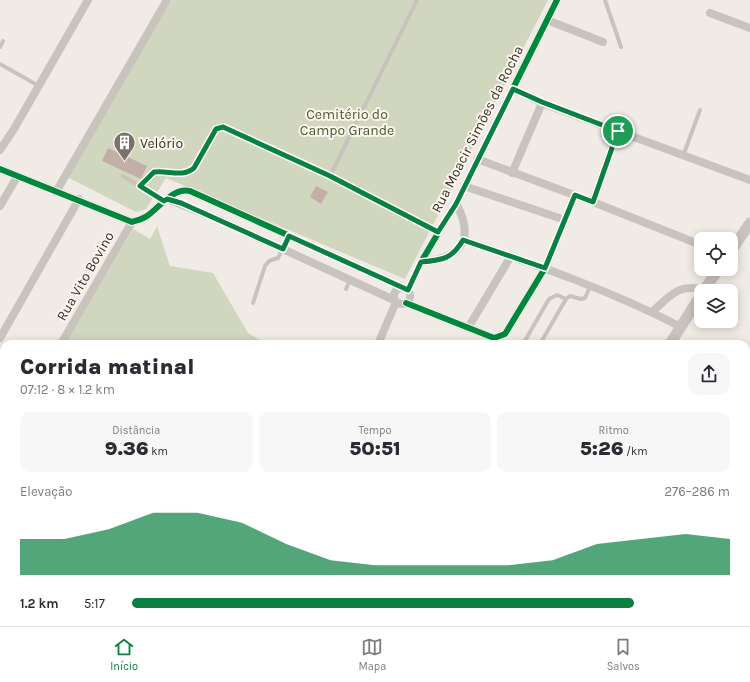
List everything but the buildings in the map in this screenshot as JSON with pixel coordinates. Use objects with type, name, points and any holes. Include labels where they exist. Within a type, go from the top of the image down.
[{"type":"street","points":[[56,192],[167,0]]},
{"type":"street","name":"Rua Moacir Simões da Rocha","points":[[406,289],[438,232],[456,204],[557,0]]},
{"type":"street","points":[[0,150],[39,86],[86,1]]},
{"type":"street","points":[[710,13],[750,28]]},
{"type":"street","points":[[547,20],[603,42]]},
{"type":"street","points":[[513,89],[542,102],[750,180]]},
{"type":"street","points":[[512,173],[542,102]]},
{"type":"street","points":[[593,202],[618,131]]},
{"type":"street","points":[[477,159],[575,195],[694,243]]},
{"type":"street","points":[[0,170],[56,192],[79,199],[132,222],[147,217],[165,200],[181,191],[190,191],[406,289],[410,297],[406,303]]},
{"type":"street","points":[[0,206],[17,177]]},
{"type":"street","points":[[464,186],[565,220]]},
{"type":"street","points":[[165,200],[252,235],[399,304],[406,303],[494,338],[505,334],[545,268],[575,195]]},
{"type":"street","points":[[0,338],[79,199]]},
{"type":"street","points":[[421,262],[434,261],[452,255],[463,240],[465,226],[456,204]]},
{"type":"street","name":"Rua Vito Bovino","points":[[63,340],[132,222]]},
{"type":"street","points":[[252,235],[257,222]]},
{"type":"street","points":[[738,241],[750,223]]},
{"type":"street","points":[[463,240],[545,268],[652,312],[681,327]]},
{"type":"street","points":[[468,328],[511,256]]},
{"type":"street","points":[[652,312],[681,288],[694,287]]},
{"type":"street","points":[[380,340],[395,301],[394,295],[396,290],[400,288],[406,289]]},
{"type":"street","points":[[673,340],[694,306]]},
{"type":"lane","points":[[330,176],[417,0]]},
{"type":"lane","points":[[605,0],[621,47]]},
{"type":"lane","points":[[0,47],[3,41]]},
{"type":"lane","points":[[0,64],[39,86]]},
{"type":"lane","points":[[683,156],[700,110]]},
{"type":"lane","points":[[140,186],[154,172],[185,174],[190,171],[194,168],[216,129],[223,127],[330,176],[438,232]]},
{"type":"lane","points":[[123,176],[165,200]]},
{"type":"lane","points":[[253,303],[265,266],[269,261],[278,258],[289,236]]},
{"type":"lane","points":[[346,289],[350,280]]},
{"type":"lane","points":[[525,340],[549,299],[557,295],[566,298],[570,296],[583,299],[590,287]]},
{"type":"lane","points":[[542,340],[566,298]]},
{"type":"green space","name":"Cemitério do Campo Grande","points":[[172,0],[548,0],[405,279],[166,178],[146,209],[136,212],[65,176]]},
{"type":"green space","points":[[157,226],[170,266],[213,273],[248,333],[260,340],[67,340],[133,229],[150,239]]},
{"type":"cycle path","points":[[408,290],[421,262],[456,203],[557,0]]},
{"type":"cycle path","points":[[0,169],[132,222],[147,216],[172,195],[178,192],[190,191],[405,288]]},
{"type":"cycle path","points":[[406,303],[494,338],[505,334],[545,268],[575,195]]},
{"type":"place","name":"Velório","points":[[125,162]]},
{"type":"route","points":[[513,89],[542,102],[618,131],[593,202],[575,195],[545,268],[463,240],[452,255],[443,259],[421,262],[408,290],[289,236],[283,249],[181,203],[167,199],[164,201],[140,186],[150,174],[154,172],[158,171],[185,174],[190,171],[194,168],[216,129],[223,127],[330,176],[438,232],[456,204],[513,89]]}]
